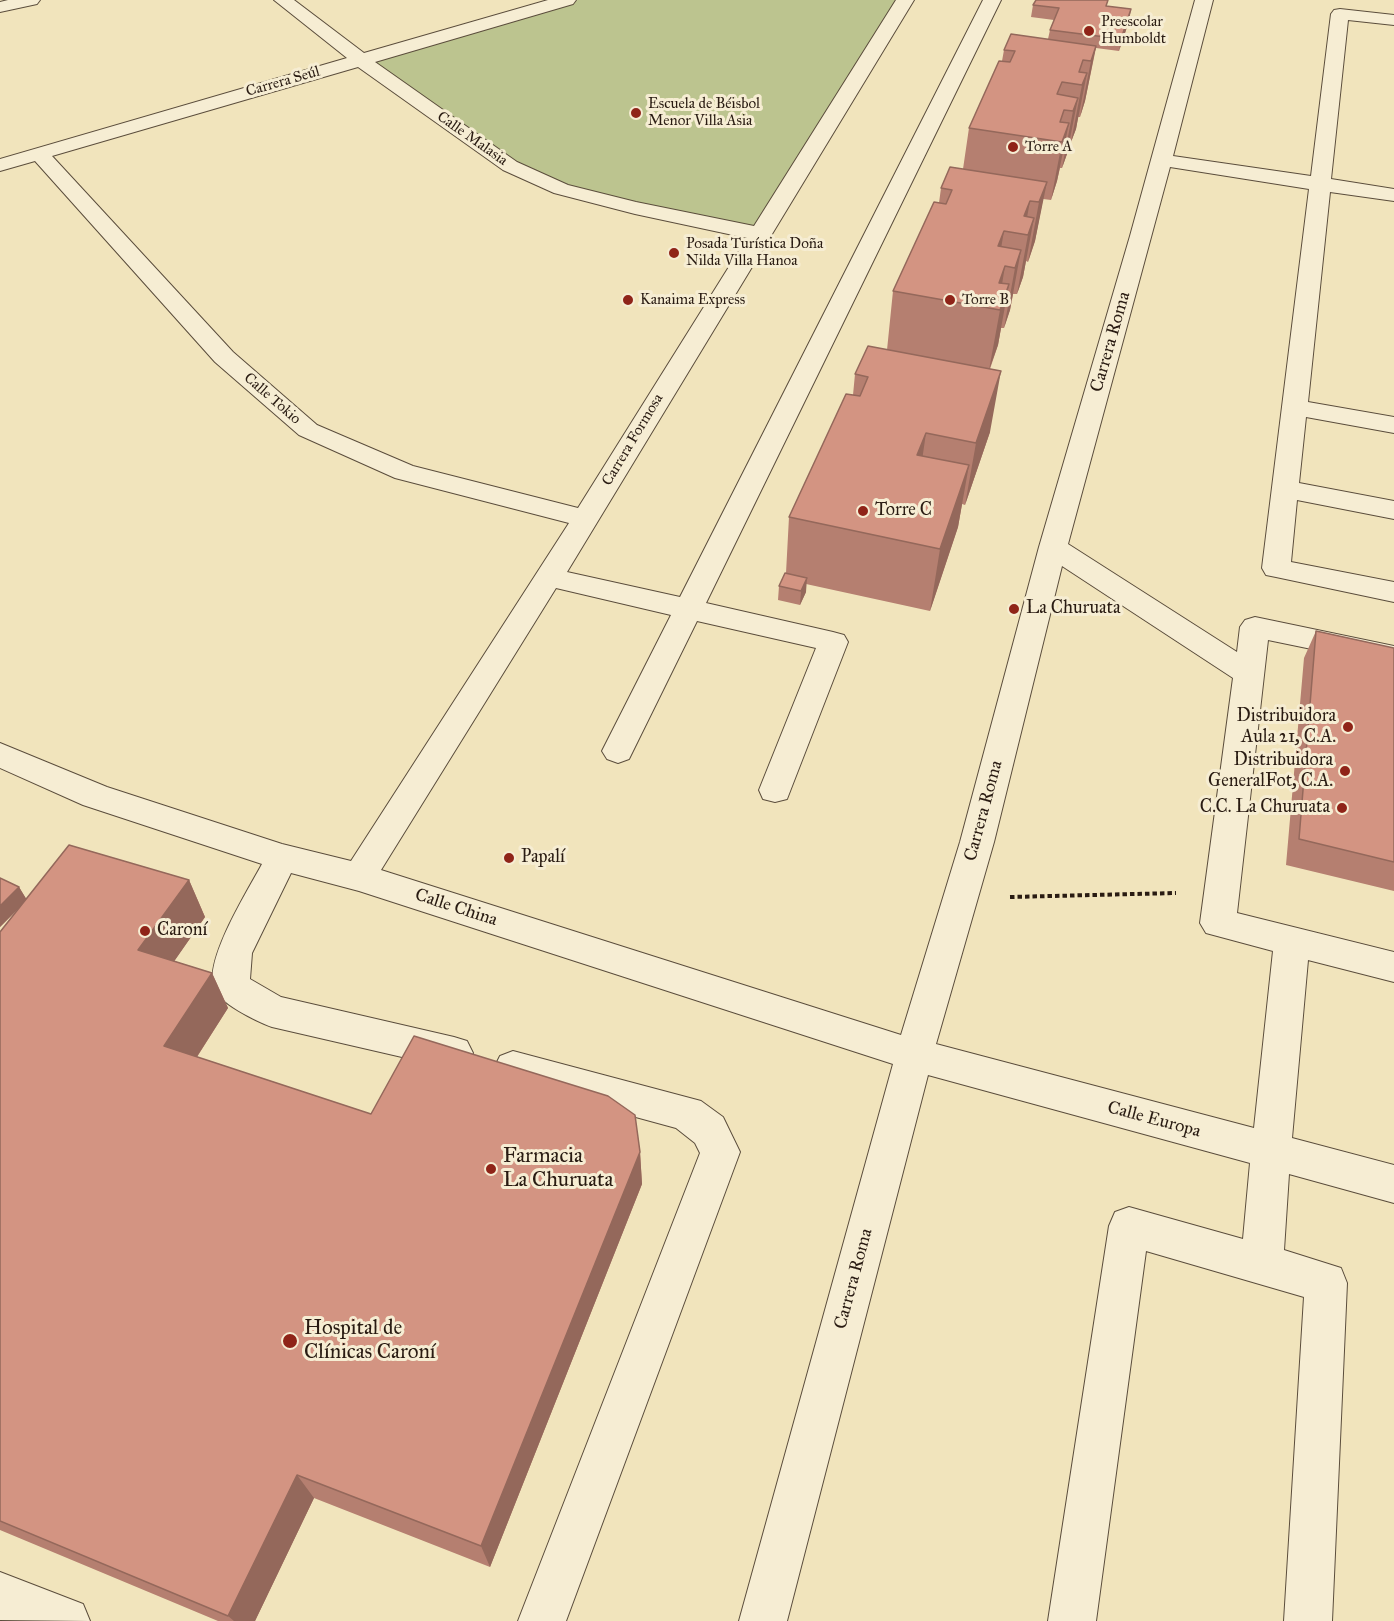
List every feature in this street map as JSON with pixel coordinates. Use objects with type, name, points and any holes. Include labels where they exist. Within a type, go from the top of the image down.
[{"type":"street","points":[[0,8],[31,0]]},
{"type":"street","name":"Calle Malasia","points":[[283,0],[361,60],[510,166],[561,189],[635,208],[760,234]]},
{"type":"street","name":"Carrera Seúl","points":[[0,165],[567,0]]},
{"type":"street","name":"Carrera Formosa","points":[[358,878],[549,578],[905,0]]},
{"type":"street","points":[[618,751],[992,0]]},
{"type":"street","name":"Carrera Roma","points":[[763,1621],[914,1055],[960,898],[1053,547],[1204,0]]},
{"type":"street","points":[[1394,20],[1340,14],[1276,568],[1394,592]]},
{"type":"street","name":"Calle Tokio","points":[[39,153],[224,357],[308,430],[404,472],[585,518]]},
{"type":"street","points":[[1161,160],[1394,195]]},
{"type":"street","points":[[1295,407],[1394,425]]},
{"type":"street","points":[[1286,489],[1394,510]]},
{"type":"street","points":[[1053,547],[1249,674]]},
{"type":"street","points":[[549,578],[833,642],[775,790]]},
{"type":"street","points":[[1394,656],[1255,627],[1218,923],[1394,967]]},
{"type":"street","name":"Calle China","points":[[0,756],[95,796],[914,1055]]},
{"type":"street","points":[[282,857],[234,953],[231,986],[272,1011],[401,1040],[687,1113],[709,1130],[720,1152],[542,1621]]},
{"type":"street","points":[[1262,1264],[1292,942]]},
{"type":"street","name":"Calle Europa","points":[[914,1055],[1394,1184]]},
{"type":"street","points":[[1072,1621],[1129,1226],[1326,1283],[1308,1621]]},
{"type":"street","points":[[0,1596],[66,1621]]},
{"type":"path","points":[[960,898],[1157,894]]},
{"type":"green space","name":"Escuela de Béisbol Menor Villa Asia","points":[[578,0],[900,0],[754,230],[565,186],[517,165],[370,60]]},
{"type":"building","name":"Preescolar Humboldt","points":[[1036,0],[1108,0],[1106,6],[1131,9],[1121,39],[1050,30],[1059,8],[1033,5]]},
{"type":"building","points":[[1011,34],[1096,46],[1091,61],[1083,60],[1079,72],[1087,73],[1082,85],[1062,82],[1057,94],[1078,98],[1073,111],[1064,110],[1060,122],[1069,123],[1062,142],[969,128],[999,61],[1010,62],[1015,51],[1004,50]]},
{"type":"building","points":[[950,167],[1047,182],[1039,202],[1030,201],[1024,216],[1034,218],[1028,235],[1004,231],[998,246],[1021,250],[1015,268],[1005,266],[999,283],[1009,284],[1000,310],[893,291],[934,202],[946,204],[952,190],[941,188]]},
{"type":"building","points":[[868,346],[1001,371],[976,443],[926,433],[917,455],[969,465],[940,549],[789,517],[846,394],[860,396],[868,377],[855,374]]},
{"type":"building","points":[[785,573],[807,578],[801,591],[779,586]]},
{"type":"building","name":"C.C. La Churuata","points":[[1316,631],[1394,648],[1394,862],[1299,839]]},
{"type":"building","name":"Hospital de Clínicas Caroní","points":[[69,845],[189,880],[138,950],[212,973],[164,1046],[371,1114],[414,1036],[608,1096],[635,1115],[640,1152],[481,1546],[297,1475],[228,1616],[0,1521],[0,932]]},
{"type":"building","points":[[0,878],[19,887],[0,906]]},
{"type":"place","name":"Preescolar Humboldt","points":[[1089,31]]},
{"type":"place","name":"Escuela de Béisbol Menor Villa Asia","points":[[636,113]]},
{"type":"place","name":"Torre A","points":[[1013,147]]},
{"type":"place","name":"Posada Turística Doña Nilda Villa Hanoa","points":[[674,253]]},
{"type":"place","name":"Kanaima Express","points":[[628,300]]},
{"type":"place","name":"Torre B","points":[[950,300]]},
{"type":"place","name":"Torre C","points":[[863,511]]},
{"type":"place","name":"La Churuata","points":[[1014,609]]},
{"type":"place","name":"Distribuidora Aula 21, C.A.","points":[[1348,727]]},
{"type":"place","name":"Distribuidora GeneralFot, C.A.","points":[[1345,771]]},
{"type":"place","name":"C.C. La Churuata","points":[[1342,808]]},
{"type":"place","name":"Papalí","points":[[509,858]]},
{"type":"place","name":"Caroní","points":[[145,931]]},
{"type":"place","name":"Farmacia La Churuata","points":[[491,1169]]},
{"type":"place","name":"Hospital de Clínicas Caroní","points":[[290,1341]]}]
